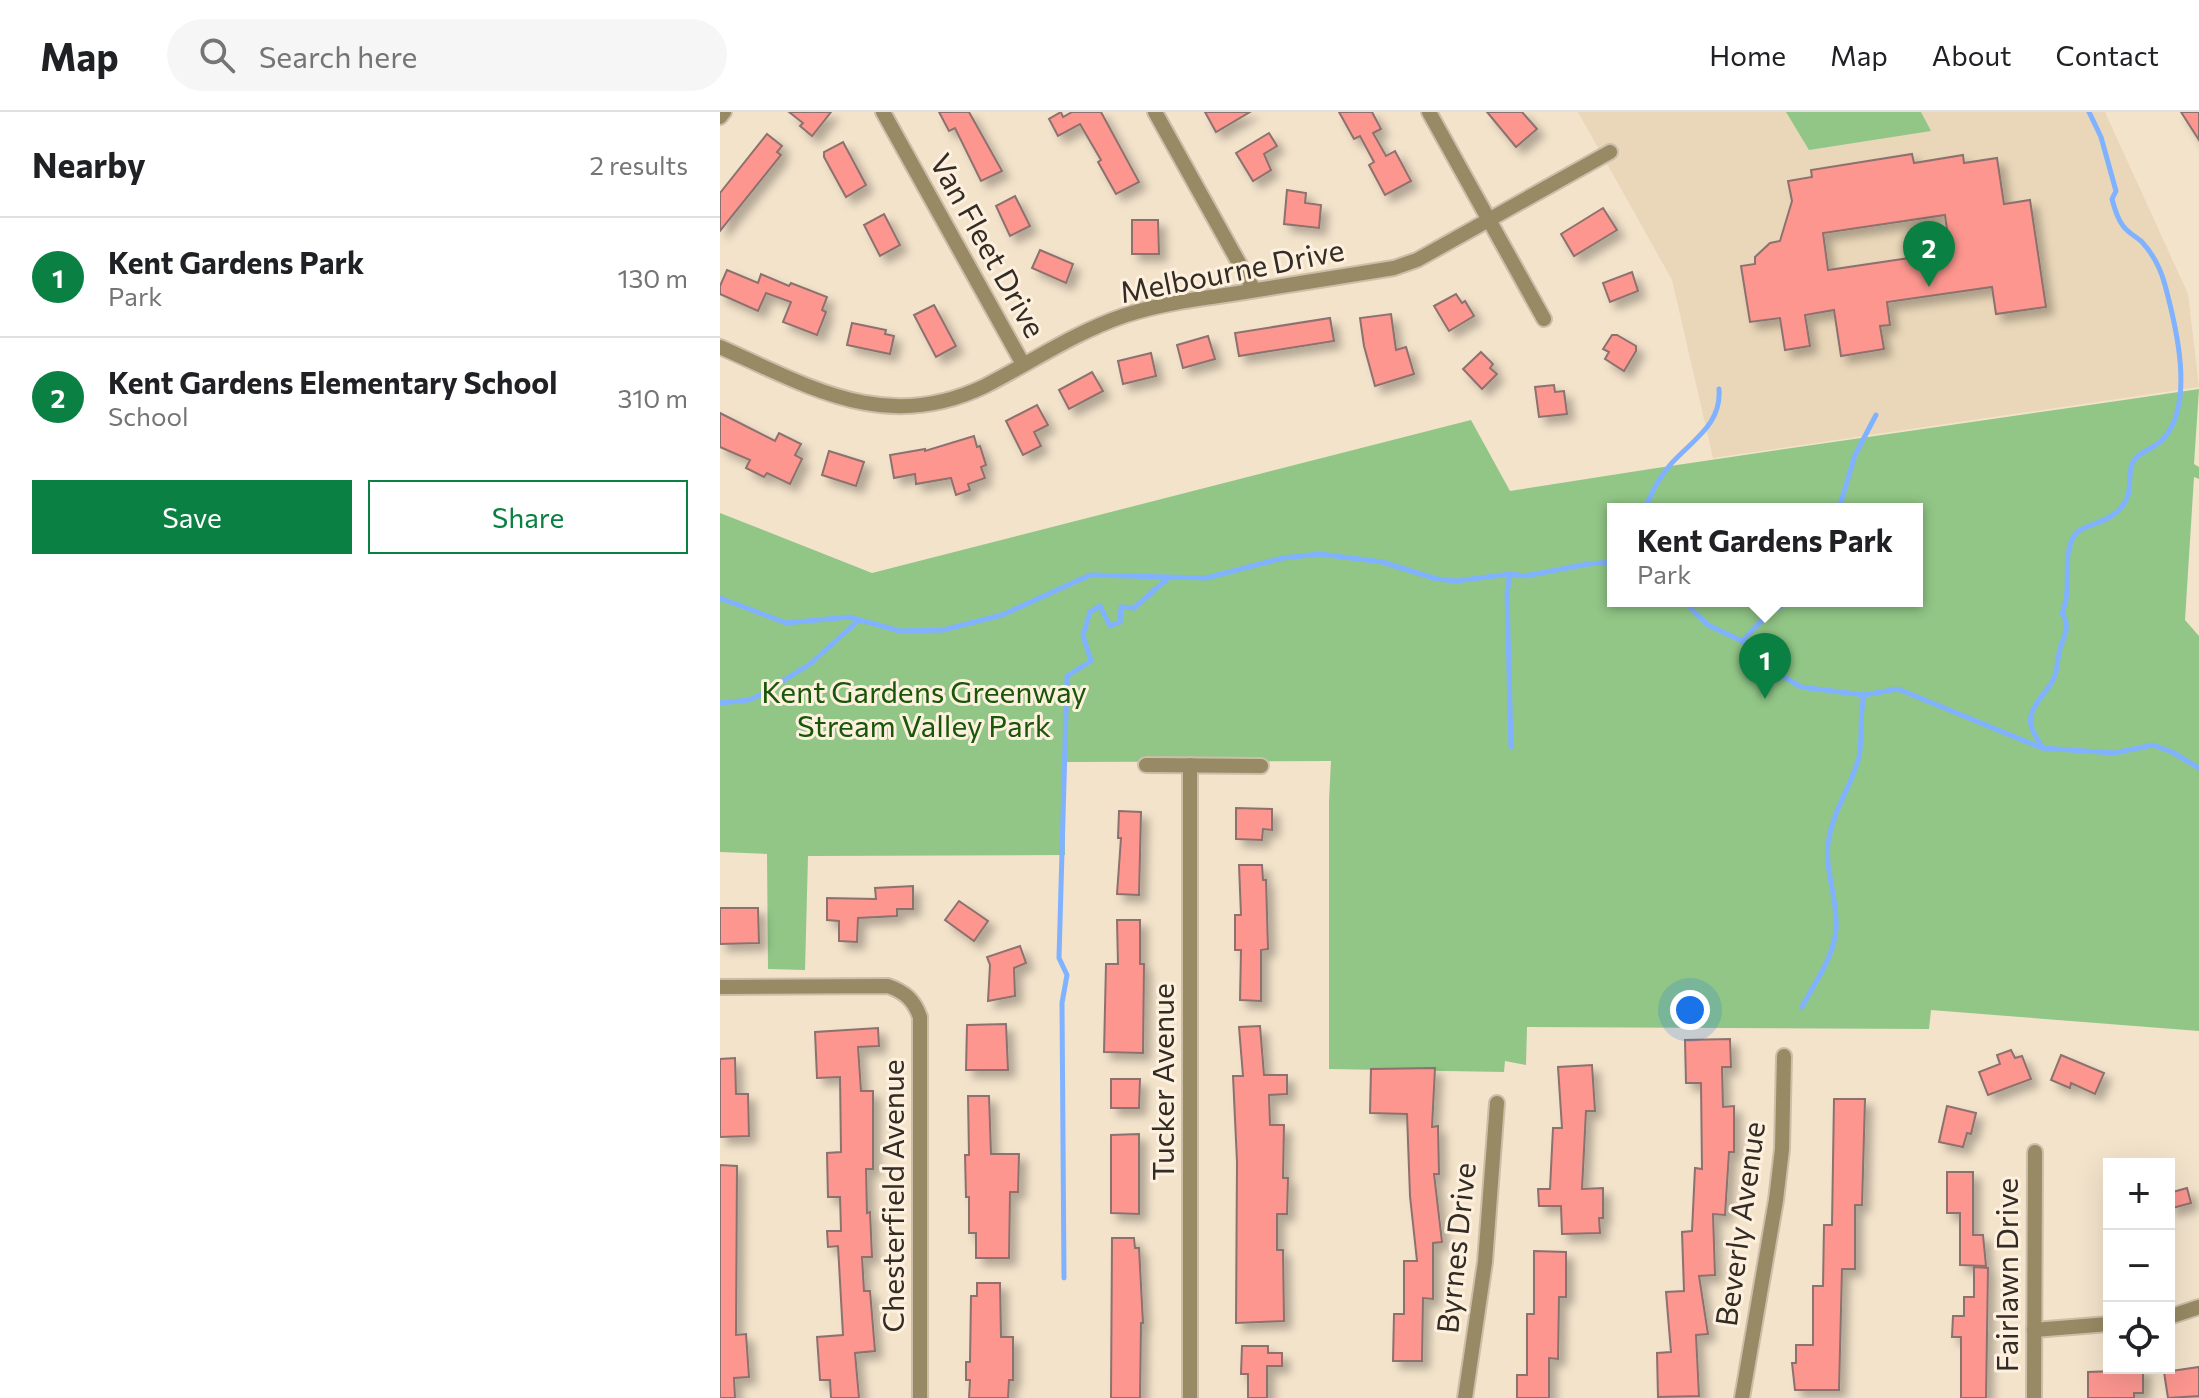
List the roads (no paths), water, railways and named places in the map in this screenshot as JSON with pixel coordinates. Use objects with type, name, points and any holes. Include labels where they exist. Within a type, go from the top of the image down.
[{"type":"street","name":"Van Fleet Drive","points":[[883,112],[1023,364]]},
{"type":"street","points":[[1155,112],[1254,290]]},
{"type":"street","points":[[1429,112],[1544,319]]},
{"type":"street","name":"Melbourne Drive","points":[[720,347],[847,400],[874,405],[930,404],[958,397],[985,385],[1086,331],[1125,315],[1165,304],[1394,268],[1417,260],[1610,152]]},
{"type":"street","points":[[1146,765],[1261,766]]},
{"type":"street","name":"Tucker Avenue","points":[[1190,765],[1190,1398]]},
{"type":"street","name":"Chesterfield Avenue","points":[[720,987],[888,986],[915,992],[920,1017],[920,1398]]},
{"type":"street","name":"Beverly Avenue","points":[[1742,1398],[1776,1200],[1782,1149],[1784,1056]]},
{"type":"street","name":"Byrnes Drive","points":[[1465,1398],[1485,1262],[1497,1103]]},
{"type":"street","name":"Fairlawn Drive","points":[[2034,1398],[2035,1152]]},
{"type":"street","points":[[2175,1315],[2199,1307]]},
{"type":"street","points":[[2034,1330],[2103,1324]]},
{"type":"waterway","points":[[2042,748],[2031,719],[2034,707],[2055,676],[2066,631],[2062,613],[2067,594],[2070,544],[2077,532],[2114,514],[2125,502],[2132,464],[2138,456],[2164,438],[2179,405],[2181,385],[2178,342],[2163,279],[2150,252],[2125,228],[2118,216],[2112,199],[2116,191],[2101,137],[2089,112]]},
{"type":"waterway","points":[[1648,503],[1666,470],[1710,423],[1719,402],[1719,389]]},
{"type":"waterway","points":[[1840,503],[1855,455],[1876,415]]},
{"type":"waterway","points":[[720,598],[786,623],[849,617],[900,631],[943,630],[1002,615],[1090,575],[1206,578],[1283,558],[1320,554],[1382,562],[1437,579],[1456,581],[1510,574],[1525,576],[1607,562]]},
{"type":"waterway","points":[[1510,574],[1507,593],[1511,747]]},
{"type":"waterway","points":[[1064,1278],[1062,1003],[1067,975],[1059,958],[1067,676],[1091,661],[1083,635],[1090,612],[1100,606],[1110,626],[1120,622],[1121,607],[1134,608],[1167,579]]},
{"type":"waterway","points":[[1689,607],[1708,625],[1742,641],[1774,671],[1801,687],[1864,695],[1898,689],[2042,748],[2114,753],[2153,745],[2199,768]]},
{"type":"waterway","points":[[1742,641],[1768,614],[1780,607]]},
{"type":"waterway","points":[[720,703],[749,700],[760,695],[810,664],[859,620]]},
{"type":"waterway","points":[[1802,1007],[1832,949],[1836,929],[1828,843],[1859,757],[1864,695]]},
{"type":"place","name":"Kent Gardens Elementary School","points":[[1929,287]]},
{"type":"place","name":"Kent Gardens Park","points":[[1765,699]]},
{"type":"park label","name":"Kent Gardens Greenway Stream Valley Park","points":[[924,710]]}]
